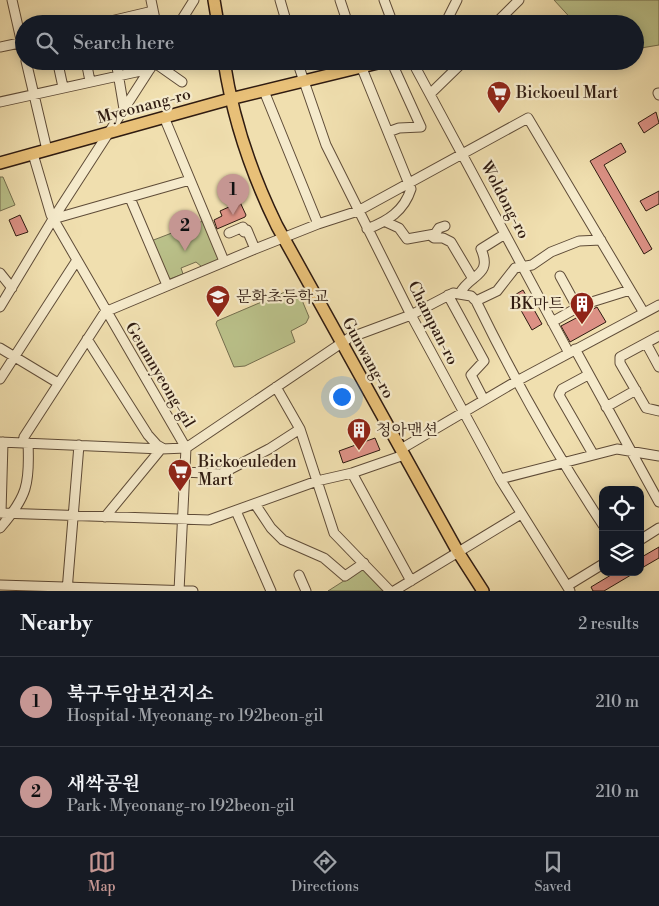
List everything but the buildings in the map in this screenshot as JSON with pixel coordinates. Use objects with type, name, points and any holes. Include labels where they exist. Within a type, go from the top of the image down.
[{"type":"main road","points":[[214,0],[216,15]]},
{"type":"main road","name":"Gunwang-ro","points":[[225,70],[230,99],[242,143],[257,183],[283,238],[458,552],[484,591]]},
{"type":"main road","name":"Myeonang-ro","points":[[0,163],[342,70]]},
{"type":"street","points":[[12,0],[16,15]]},
{"type":"street","points":[[151,0],[154,15]]},
{"type":"street","points":[[185,15],[194,0]]},
{"type":"street","points":[[280,0],[284,15]]},
{"type":"street","points":[[340,0],[345,15]]},
{"type":"street","points":[[384,0],[390,15]]},
{"type":"street","points":[[450,15],[457,0]]},
{"type":"street","points":[[504,15],[519,0]]},
{"type":"street","points":[[137,15],[153,11]]},
{"type":"street","points":[[0,47],[15,44]]},
{"type":"street","points":[[28,70],[47,150]]},
{"type":"street","points":[[59,70],[63,87]]},
{"type":"street","points":[[88,70],[90,81]]},
{"type":"street","points":[[118,70],[124,109]]},
{"type":"street","points":[[0,102],[135,70]]},
{"type":"street","points":[[0,307],[53,219],[150,70]]},
{"type":"street","points":[[163,70],[182,82]]},
{"type":"street","name":"Champan-ro","points":[[300,70],[326,145],[358,211],[462,412],[521,514],[569,589],[599,567]]},
{"type":"street","points":[[362,70],[410,183],[409,197],[396,215],[386,222],[367,229]]},
{"type":"street","points":[[386,128],[421,127],[395,70]]},
{"type":"street","name":"Woldong-ro","points":[[417,70],[552,322],[588,375],[659,502]]},
{"type":"street","points":[[430,94],[455,70]]},
{"type":"street","points":[[264,91],[318,224]]},
{"type":"street","points":[[164,117],[224,261]]},
{"type":"street","points":[[0,528],[12,514],[27,488],[30,472],[24,436],[105,312],[224,261],[318,224],[358,211],[528,118],[644,313]]},
{"type":"street","points":[[33,154],[53,219]]},
{"type":"street","points":[[53,219],[190,180]]},
{"type":"street","points":[[130,198],[167,285]]},
{"type":"street","name":"Geumnyeong-gil","points":[[53,219],[105,312],[186,448],[179,591]]},
{"type":"street","points":[[386,222],[399,228],[407,239],[430,235],[445,226]]},
{"type":"street","points":[[229,233],[242,227],[244,232],[247,230],[255,249]]},
{"type":"street","points":[[460,293],[484,266],[481,248],[505,234]]},
{"type":"street","points":[[430,235],[451,242],[474,279]]},
{"type":"street","points":[[476,302],[497,292],[510,272],[522,266],[532,265],[551,252],[579,241],[601,240]]},
{"type":"street","points":[[0,379],[77,260]]},
{"type":"street","points":[[0,273],[12,288]]},
{"type":"street","points":[[560,276],[576,307]]},
{"type":"street","points":[[552,322],[576,307],[630,290]]},
{"type":"street","points":[[599,519],[539,425],[515,382],[476,302],[470,296],[460,293],[448,295],[411,315],[341,343],[186,448],[162,449],[2,442],[0,513],[209,520],[317,481],[352,472],[402,452],[462,412],[515,382],[572,351],[659,305]]},
{"type":"street","points":[[448,295],[484,361],[472,375],[484,400]]},
{"type":"street","points":[[659,336],[620,357],[620,362],[646,408],[659,411]]},
{"type":"street","points":[[87,339],[148,435],[162,449]]},
{"type":"street","points":[[646,343],[659,367]]},
{"type":"street","points":[[0,348],[58,383]]},
{"type":"street","points":[[588,375],[562,389],[559,395],[593,454]]},
{"type":"street","points":[[276,387],[300,429],[334,533],[390,591]]},
{"type":"street","points":[[606,407],[636,390]]},
{"type":"street","points":[[185,472],[221,474],[269,449],[300,429]]},
{"type":"street","points":[[67,588],[79,445]]},
{"type":"street","points":[[104,517],[162,449]]},
{"type":"street","points":[[500,479],[618,449],[629,449],[659,456]]},
{"type":"street","points":[[352,472],[411,581]]},
{"type":"street","points":[[255,504],[278,536],[288,543],[324,558],[345,576],[364,564]]},
{"type":"street","points":[[236,511],[271,591]]},
{"type":"street","points":[[394,591],[521,514]]},
{"type":"street","points":[[644,537],[659,528]]},
{"type":"street","points":[[299,575],[306,591]]},
{"type":"street","points":[[2,587],[193,591]]},
{"type":"green space","points":[[554,0],[659,0],[659,45],[644,48],[644,15],[568,15]]},
{"type":"green space","points":[[0,177],[3,177],[15,205],[0,211]]},
{"type":"green space","points":[[203,221],[219,260],[202,267],[196,262],[181,268],[183,274],[167,280],[151,241]]},
{"type":"green space","points":[[292,289],[299,293],[309,317],[306,323],[291,331],[295,342],[245,366],[234,367],[216,324],[217,321]]},
{"type":"green space","points":[[364,568],[386,591],[328,591]]},
{"type":"place","name":"Bickoeul Mart","points":[[499,114]]},
{"type":"place","name":"북구두암보건지소","points":[[233,215]]},
{"type":"place","name":"새싹공원","points":[[185,251]]},
{"type":"place","name":"문화초등학교","points":[[218,318]]},
{"type":"place","name":"BK마트","points":[[582,325]]},
{"type":"place","name":"청아맨션","points":[[359,451]]},
{"type":"place","name":"Bickoeuleden Mart","points":[[180,492]]}]
